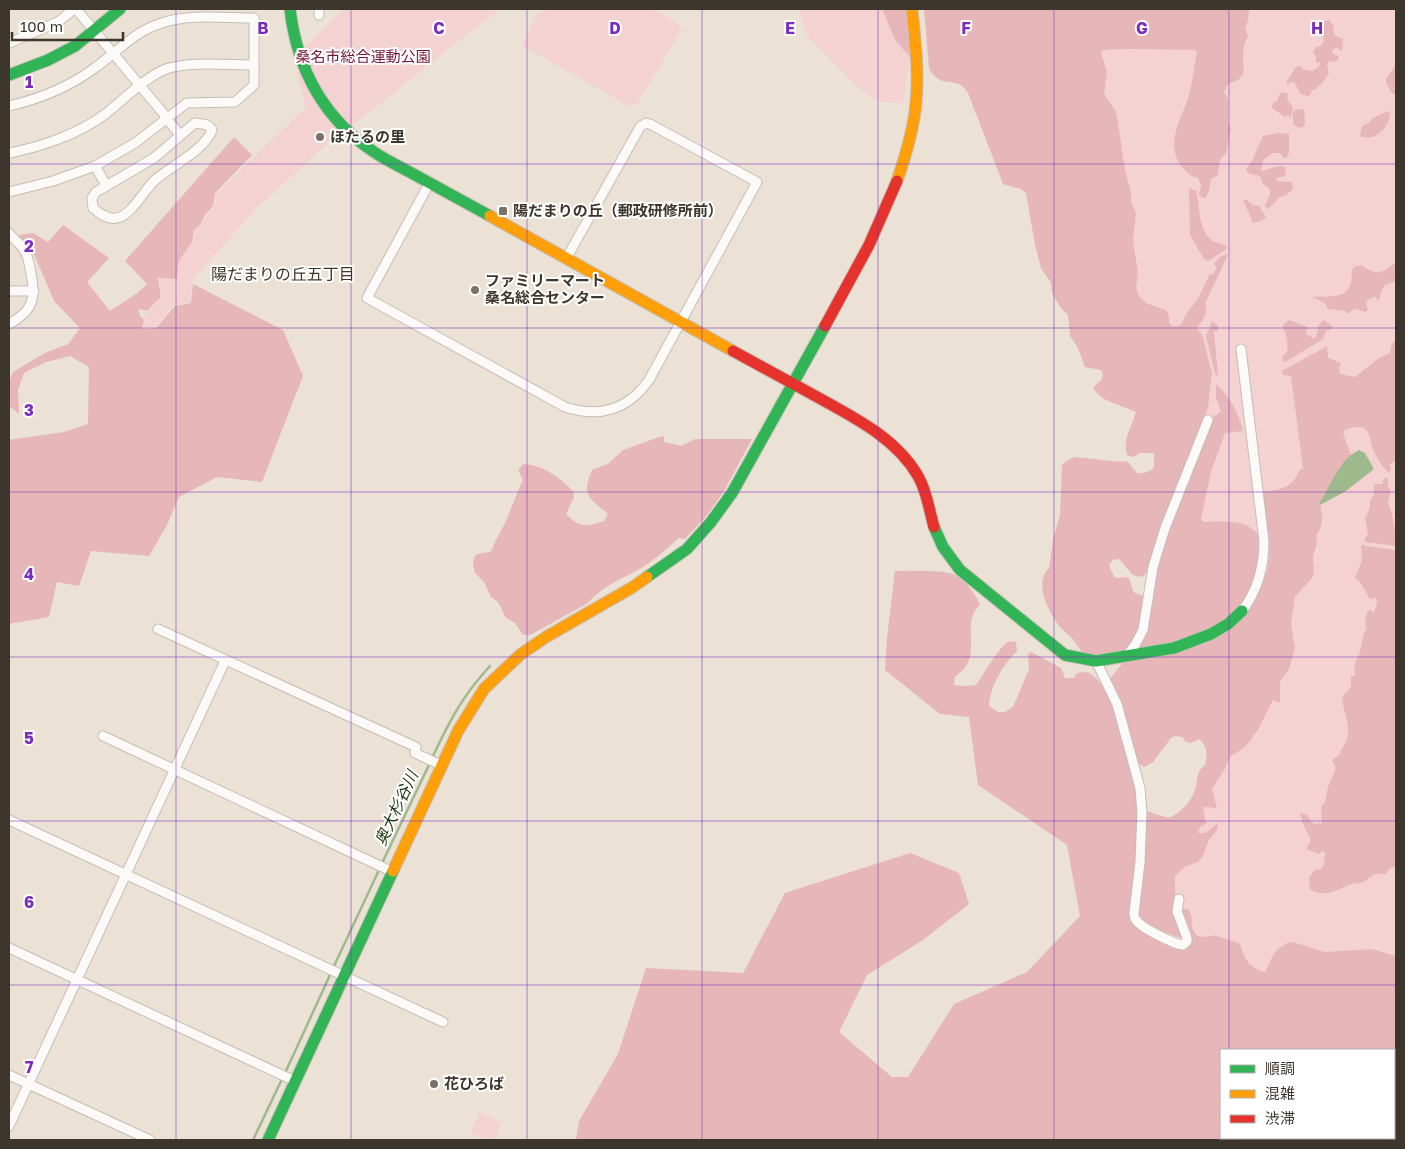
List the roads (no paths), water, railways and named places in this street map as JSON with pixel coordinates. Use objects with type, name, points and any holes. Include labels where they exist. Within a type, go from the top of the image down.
[{"type":"street","points":[[9,43],[58,22],[75,9],[180,135]]},
{"type":"street","points":[[9,75],[51,60],[76,45],[120,9]]},
{"type":"street","points":[[290,9],[293,36],[307,78],[327,110],[361,144],[429,184],[793,384],[876,432],[905,456],[914,469],[922,486],[941,544],[960,570],[1065,655],[1074,658],[1096,660],[1188,644],[1221,630],[1234,620],[1250,601],[1262,572],[1264,541],[1241,349]]},
{"type":"street","points":[[268,1140],[458,731],[484,689],[521,654],[546,637],[633,587],[688,549],[732,493],[848,284],[891,200],[904,166],[916,103],[916,56],[912,9]]},
{"type":"street","points":[[9,106],[63,86],[95,68],[139,33],[156,24],[188,17],[254,18],[254,85],[236,102],[187,102],[136,143],[95,166],[53,181],[9,192]]},
{"type":"street","points":[[9,154],[38,147],[62,138],[102,116],[158,72],[181,65],[254,64]]},
{"type":"street","points":[[195,123],[208,125],[212,130],[209,136],[194,151],[153,182],[128,212],[120,217],[109,218],[95,210],[92,205],[94,195],[106,185],[144,165],[195,123]]},
{"type":"street","points":[[429,184],[367,298],[555,401],[576,410],[596,412],[607,411],[624,404],[643,389],[757,182],[650,124],[646,124],[640,127],[566,259]]},
{"type":"street","points":[[95,166],[106,185]]},
{"type":"street","points":[[9,233],[12,241],[23,247],[28,258],[34,291],[32,303],[24,316],[9,324]]},
{"type":"street","points":[[9,291],[34,291]]},
{"type":"street","points":[[1127,656],[1143,630],[1153,567],[1160,544],[1208,420]]},
{"type":"street","points":[[158,629],[416,747],[415,753],[442,765]]},
{"type":"street","points":[[9,1126],[225,660]]},
{"type":"street","points":[[1096,660],[1117,704],[1140,788],[1142,813],[1141,845],[1135,918],[1140,924],[1175,944],[1183,945],[1187,938],[1177,911],[1179,899]]},
{"type":"street","points":[[103,736],[393,872]]},
{"type":"street","points":[[9,820],[443,1022]]},
{"type":"street","points":[[9,948],[295,1081]]},
{"type":"street","points":[[9,1075],[150,1140]]},
{"type":"waterway","name":"奥大杉谷川","points":[[433,756],[458,708],[472,687],[490,666]]},
{"type":"waterway","name":"奥大杉谷川","points":[[383,861],[429,765]]},
{"type":"waterway","name":"奥大杉谷川","points":[[334,966],[379,870]]},
{"type":"waterway","name":"奥大杉谷川","points":[[286,1071],[330,975]]},
{"type":"waterway","name":"奥大杉谷川","points":[[253,1140],[282,1079]]},
{"type":"place","name":"ほたるの里","points":[[320,137]]},
{"type":"place","name":"陽だまりの丘（郵政研修所前）","points":[[503,211]]},
{"type":"place","name":"ファミリーマート 桑名総合センター","points":[[475,290]]},
{"type":"place","name":"花ひろば","points":[[434,1084]]},
{"type":"district","name":"陽だまりの丘五丁目","points":[[283,274]]},
{"type":"park label","name":"桑名市総合運動公園","points":[[363,57]]}]
